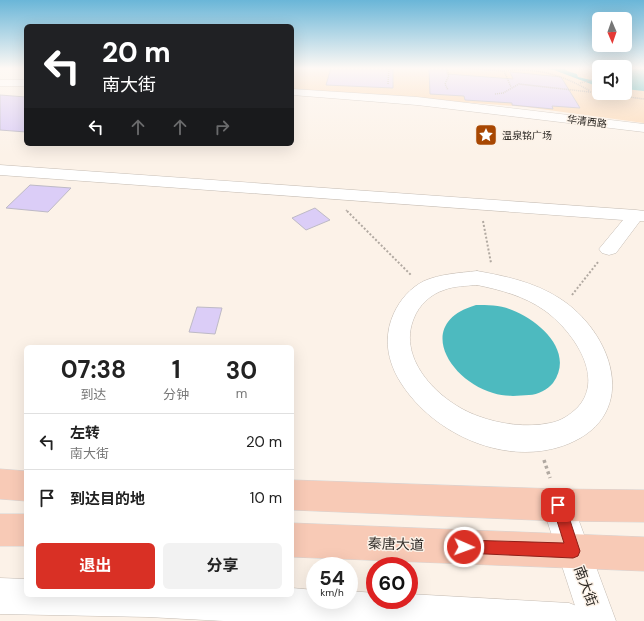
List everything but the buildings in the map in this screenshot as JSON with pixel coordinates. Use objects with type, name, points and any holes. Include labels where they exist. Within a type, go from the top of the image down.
[{"type":"main road","points":[[0,484],[24,486]]},
{"type":"main road","points":[[294,495],[558,505],[644,506]]},
{"type":"main road","points":[[0,530],[24,530]]},
{"type":"main road","name":"秦唐大道","points":[[294,540],[644,554]]},
{"type":"street","name":"华清西路","points":[[361,97],[417,101],[644,128]]},
{"type":"street","points":[[0,170],[328,192],[640,216]]},
{"type":"street","points":[[609,249],[640,216]]},
{"type":"street","points":[[477,278],[494,281],[534,294],[560,310],[581,330],[596,354],[601,380],[596,405],[579,425],[551,437],[516,439],[475,429],[439,408],[413,382],[399,353],[398,327],[407,305],[425,290],[449,281],[477,278]]},
{"type":"street","name":"南大街","points":[[558,505],[598,621]]},
{"type":"street","points":[[0,596],[24,596]]},
{"type":"street","points":[[49,597],[148,599],[569,621]]},
{"type":"path","points":[[632,97],[644,99]]},
{"type":"path","points":[[328,192],[425,290]]},
{"type":"path","points":[[480,203],[494,281]]},
{"type":"path","points":[[560,310],[609,249]]},
{"type":"path","points":[[537,438],[558,505]]},
{"type":"shaded area","points":[[396,97],[592,97],[592,100],[632,100],[632,97],[644,97],[644,123],[526,107]]},
{"type":"water","points":[[476,305],[508,308],[523,315],[543,330],[557,349],[560,360],[559,371],[551,385],[546,389],[532,395],[506,396],[493,393],[477,386],[463,376],[452,364],[445,351],[443,337],[446,325],[457,313]]},
{"type":"place","name":"温泉铭广场","points":[[486,135]]},
{"type":"route","points":[[464,547],[573,551],[558,505]]}]
